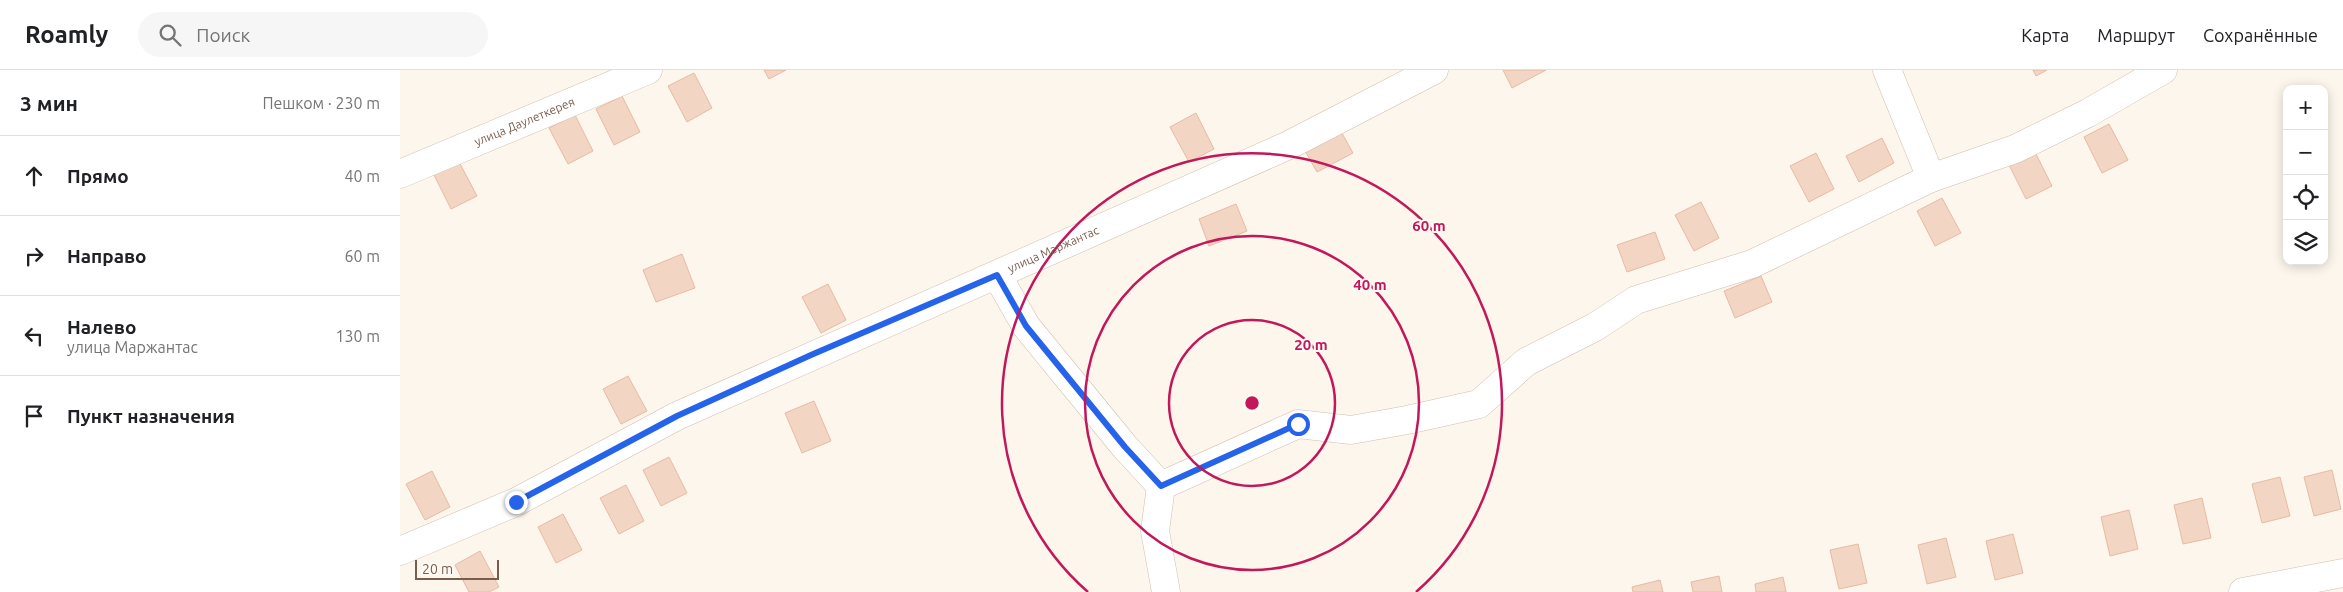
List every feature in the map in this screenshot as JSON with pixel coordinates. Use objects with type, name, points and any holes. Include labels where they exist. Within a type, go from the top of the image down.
[{"type":"street","name":"улица Даулеткерея","points":[[400,174],[648,70]]},
{"type":"street","name":"улица Маржантас","points":[[400,551],[516,502],[677,416],[811,355],[1290,145],[1434,70]]},
{"type":"street","points":[[1887,70],[1931,178]]},
{"type":"street","points":[[1161,486],[1298,424],[1352,430],[1479,404],[1526,362],[1595,327],[1636,300],[1752,264],[1931,178],[2015,149],[2088,113],[2163,70]]},
{"type":"street","points":[[997,275],[1026,326],[1125,447],[1161,486]]},
{"type":"street","points":[[1161,486],[1155,531],[1166,592]]},
{"type":"street","points":[[2243,592],[2343,573]]},
{"type":"building","points":[[764,70],[786,70],[769,79]]},
{"type":"building","points":[[1503,70],[1546,70],[1512,88]]},
{"type":"building","points":[[2033,70],[2047,70],[2036,76]]},
{"type":"building","points":[[694,73],[712,108],[687,122],[668,86]]},
{"type":"building","points":[[622,96],[640,132],[614,145],[596,109]]},
{"type":"building","points":[[1196,113],[1214,149],[1189,162],[1170,127]]},
{"type":"building","points":[[575,115],[593,151],[568,164],[549,128]]},
{"type":"building","points":[[2109,124],[2128,160],[2102,173],[2084,137]]},
{"type":"building","points":[[1339,128],[1353,153],[1317,172],[1303,147]]},
{"type":"building","points":[[1882,138],[1894,163],[1859,182],[1846,156]]},
{"type":"building","points":[[2034,150],[2052,186],[2026,199],[2008,163]]},
{"type":"building","points":[[1816,153],[1834,189],[1809,202],[1790,166]]},
{"type":"building","points":[[458,160],[477,196],[451,209],[433,173]]},
{"type":"building","points":[[1942,198],[1961,233],[1935,246],[1917,211]]},
{"type":"building","points":[[1701,202],[1719,238],[1694,251],[1675,215]]},
{"type":"building","points":[[1236,204],[1247,231],[1209,246],[1199,219]]},
{"type":"building","points":[[1655,232],[1665,259],[1627,272],[1617,245]]},
{"type":"building","points":[[682,254],[695,288],[656,302],[643,270]]},
{"type":"building","points":[[1761,276],[1772,302],[1735,318],[1724,291]]},
{"type":"building","points":[[828,284],[846,320],[821,333],[802,297]]},
{"type":"building","points":[[628,376],[647,411],[621,424],[603,389]]},
{"type":"building","points":[[814,401],[831,441],[802,453],[785,413]]},
{"type":"building","points":[[669,457],[687,493],[661,506],[643,470]]},
{"type":"building","points":[[2332,470],[2341,509],[2314,516],[2304,477]]},
{"type":"building","points":[[432,471],[450,507],[425,520],[406,484]]},
{"type":"building","points":[[2280,477],[2290,516],[2262,523],[2252,484]]},
{"type":"building","points":[[626,485],[644,521],[619,534],[600,498]]},
{"type":"building","points":[[2202,498],[2211,538],[2183,544],[2174,505]]},
{"type":"building","points":[[2129,510],[2138,549],[2110,556],[2101,517]]},
{"type":"building","points":[[563,514],[582,550],[556,563],[538,527]]},
{"type":"building","points":[[2013,534],[2023,573],[1995,580],[1986,541]]},
{"type":"building","points":[[1946,538],[1956,577],[1927,584],[1918,545]]},
{"type":"building","points":[[1858,544],[1867,583],[1839,589],[1830,550]]},
{"type":"building","points":[[480,551],[499,587],[489,592],[469,592],[455,565]]},
{"type":"building","points":[[1719,576],[1722,592],[1693,592],[1691,582]]},
{"type":"building","points":[[1783,577],[1786,592],[1756,592],[1755,584]]},
{"type":"building","points":[[1660,580],[1663,592],[1633,592],[1632,587]]},
{"type":"route","points":[[516,502],[677,416],[811,355],[997,275],[1026,326],[1125,447],[1161,486],[1298,424]]}]
